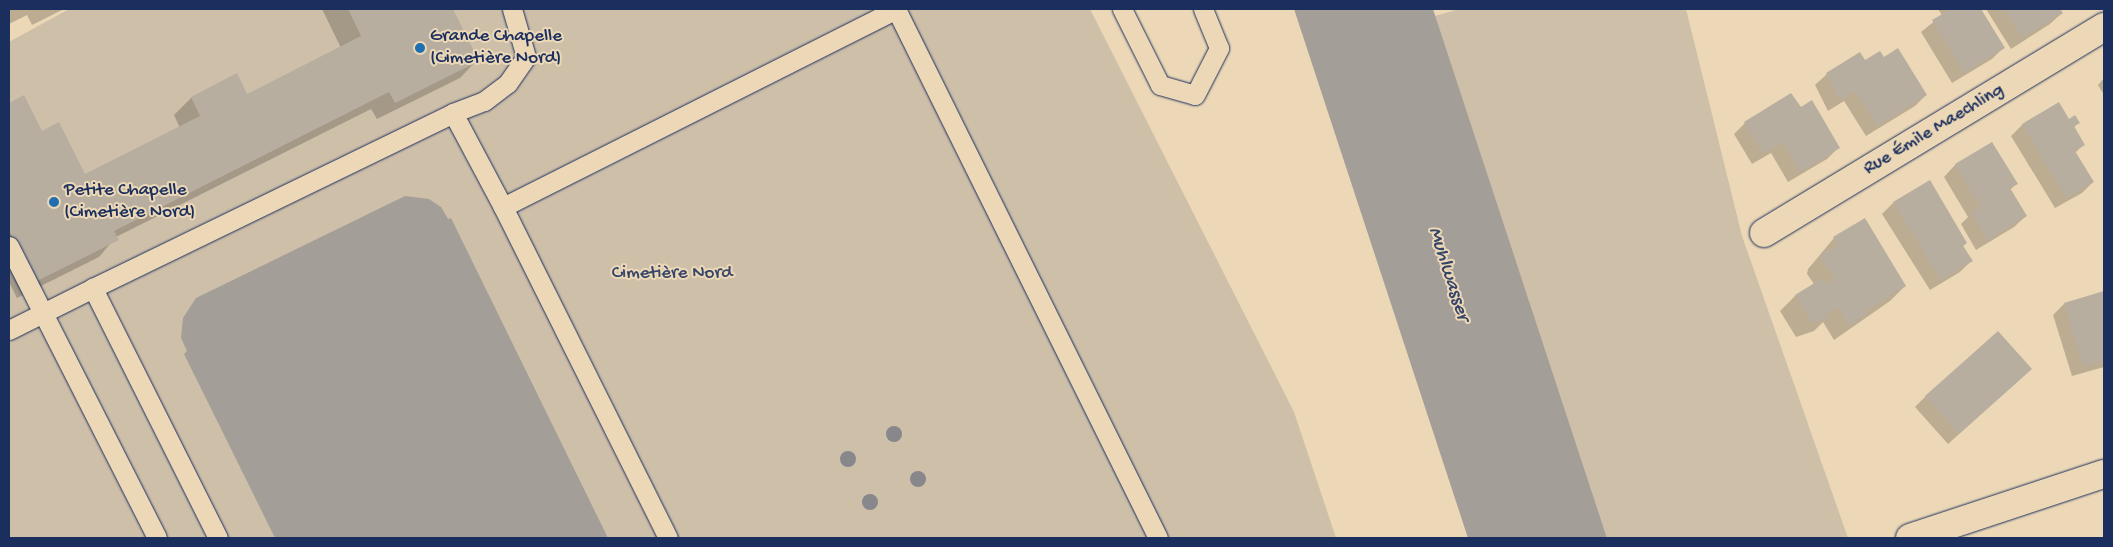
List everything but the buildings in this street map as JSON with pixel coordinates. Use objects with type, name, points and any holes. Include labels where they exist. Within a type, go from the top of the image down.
[{"type":"street","name":"Rue Émile Maechling","points":[[1764,234],[2104,27]]},
{"type":"street","points":[[1910,538],[2104,474]]},
{"type":"lane","points":[[9,330],[453,113],[484,101],[508,83],[526,57],[512,9]]},
{"type":"lane","points":[[503,207],[896,9],[1158,538]]},
{"type":"lane","points":[[1122,9],[1160,85],[1195,94],[1219,48],[1203,9]]},
{"type":"lane","points":[[453,113],[503,207],[668,538]]},
{"type":"lane","points":[[9,246],[42,314],[158,538]]},
{"type":"lane","points":[[93,288],[218,538]]},
{"type":"green space","name":"Cimetière Nord","points":[[69,9],[1090,9],[1294,412],[1336,538],[9,538],[9,42]]},
{"type":"green space","points":[[1459,9],[1686,9],[1742,236],[1848,538],[1607,538],[1435,16]]},
{"type":"water","name":"Muhlwasser","points":[[1294,9],[1433,9],[1607,538],[1468,538]]},
{"type":"water","points":[[405,196],[429,199],[441,207],[448,219],[451,218],[608,538],[275,538],[184,354],[187,351],[181,338],[183,318],[196,298]]},
{"type":"place","name":"Grande Chapelle (Cimetière Nord)","points":[[420,48]]},
{"type":"place","name":"Petite Chapelle (Cimetière Nord)","points":[[54,202]]}]
